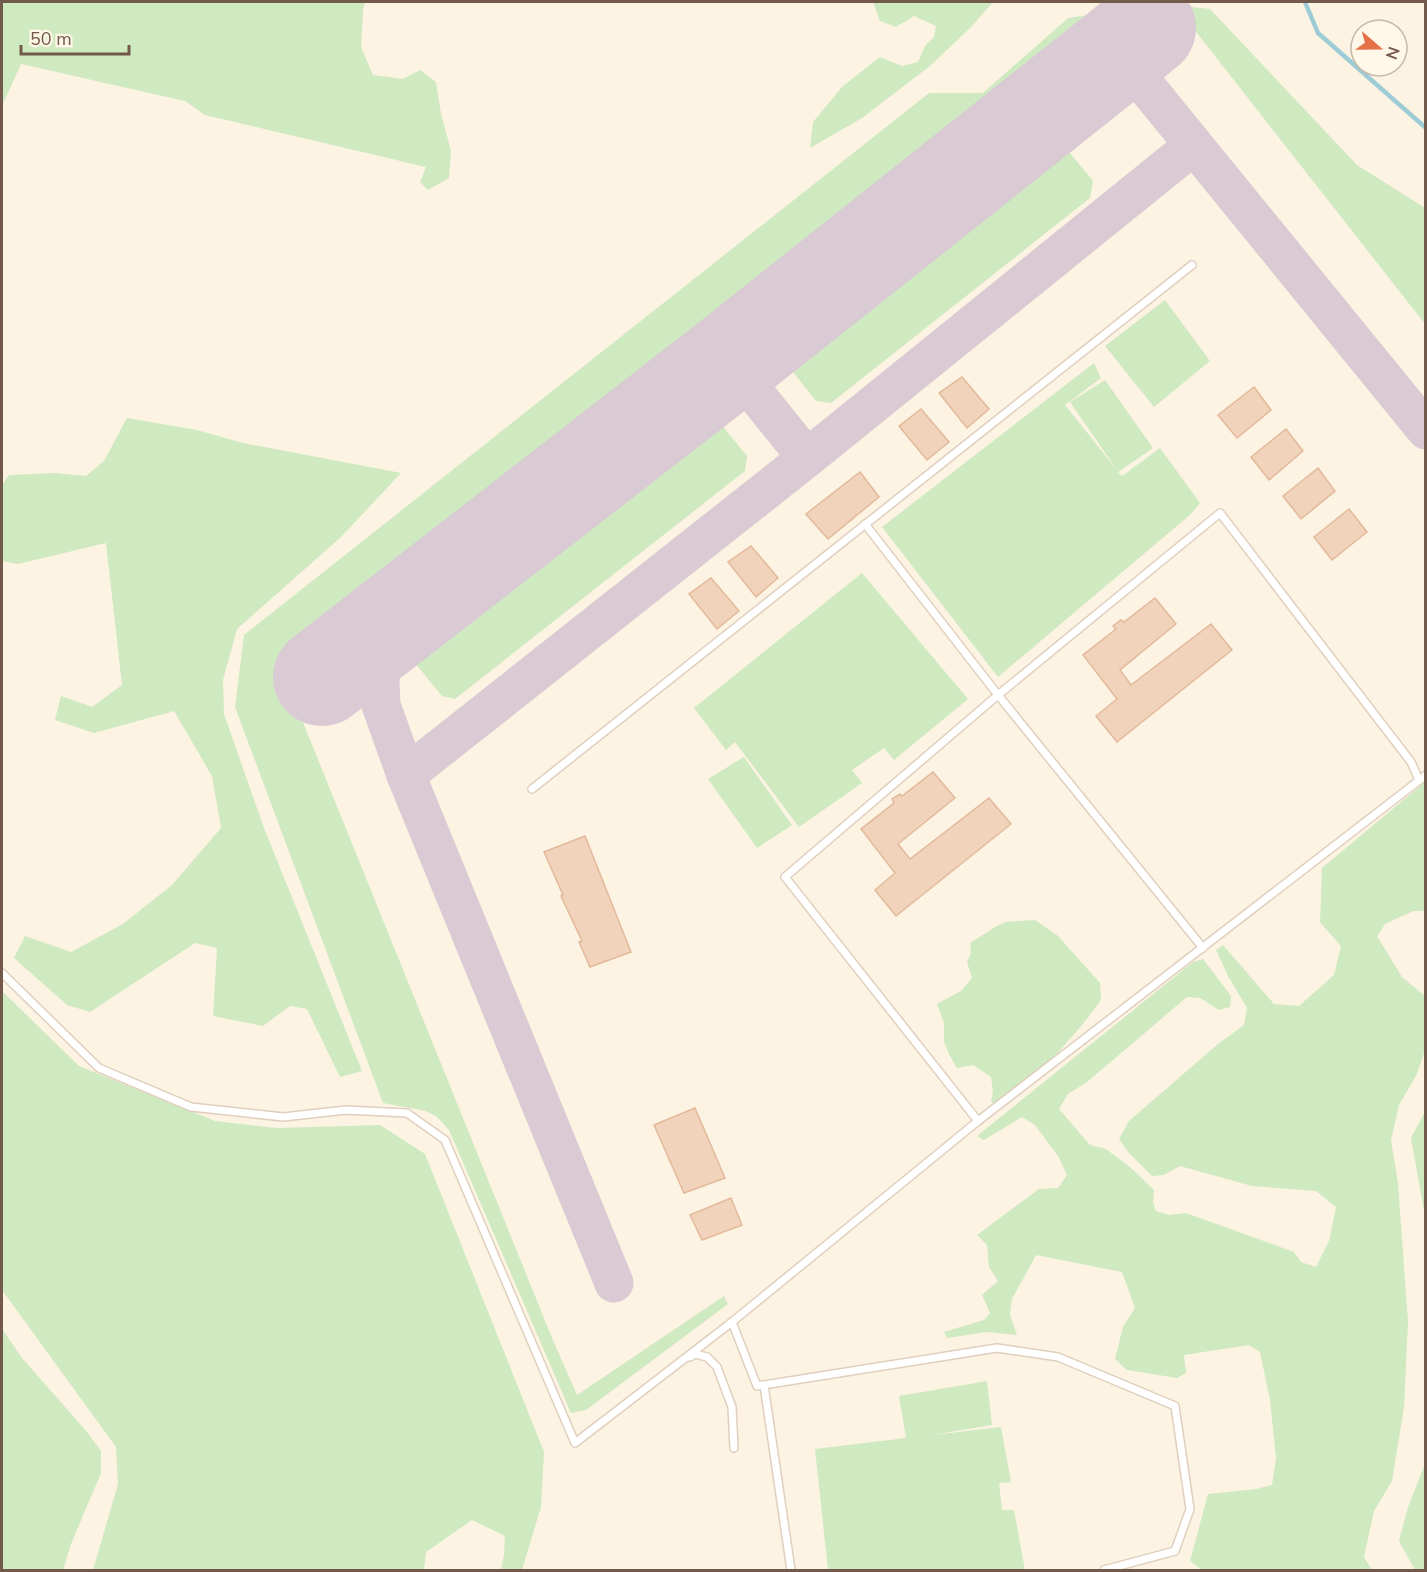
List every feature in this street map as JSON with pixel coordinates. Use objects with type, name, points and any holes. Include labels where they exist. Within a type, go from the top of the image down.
[{"type":"lane","points":[[532,789],[1192,265]]},
{"type":"lane","points":[[978,1121],[785,877],[998,695],[1220,513],[1411,762],[1419,780]]},
{"type":"lane","points":[[865,524],[998,695],[1203,948]]},
{"type":"lane","points":[[2,973],[99,1068],[191,1107],[284,1117],[346,1110],[407,1113],[445,1140],[576,1443],[732,1322],[978,1121],[1425,774]]},
{"type":"lane","points":[[732,1322],[757,1386],[997,1348],[1058,1357],[1175,1406],[1190,1509],[1175,1551],[1104,1570]]},
{"type":"lane","points":[[684,1359],[695,1354],[707,1357],[717,1367],[732,1407],[734,1448]]},
{"type":"lane","points":[[764,1385],[791,1570]]},
{"type":"green space","points":[[2,2],[365,2],[361,47],[373,75],[403,79],[420,70],[436,82],[441,114],[451,151],[449,178],[428,190],[420,182],[426,167],[205,115],[185,101],[21,64],[2,106]]},
{"type":"green space","points":[[873,2],[993,2],[971,27],[930,66],[862,118],[810,148],[813,122],[843,86],[880,57],[902,66],[918,62],[925,46],[934,37],[936,26],[914,16],[896,27],[880,21]]},
{"type":"green space","points":[[1164,4],[1174,5],[1109,17],[283,673],[577,1395],[724,1296],[728,1304],[586,1410],[571,1413],[449,1130],[437,1117],[426,1111],[383,1103],[235,707],[244,635],[929,93],[983,93],[1068,18]]},
{"type":"green space","points":[[1175,5],[1210,9],[1357,165],[1425,208],[1425,324]]},
{"type":"green space","points":[[1051,147],[1066,148],[1093,181],[1090,198],[831,403],[816,401],[789,367],[791,352]]},
{"type":"green space","points":[[1165,300],[1210,361],[1154,407],[1105,346]]},
{"type":"green space","points":[[1094,363],[1101,378],[1065,405],[1117,470],[1070,402],[1105,380],[1153,448],[1118,472],[1122,476],[1160,448],[1200,503],[1191,514],[998,677],[882,527]]},
{"type":"green space","points":[[127,418],[197,430],[243,443],[401,473],[341,537],[237,629],[223,680],[224,714],[264,828],[362,1071],[340,1077],[307,1009],[290,1006],[263,1026],[213,1016],[217,948],[195,943],[90,1012],[67,1005],[14,958],[25,936],[71,952],[123,924],[172,885],[221,828],[212,776],[174,711],[94,733],[55,720],[61,696],[92,707],[122,685],[106,543],[18,564],[2,561],[2,485],[9,475],[54,473],[86,476],[104,461]]},
{"type":"green space","points":[[707,420],[720,423],[747,456],[745,471],[455,699],[442,696],[415,663],[420,647]]},
{"type":"green space","points":[[862,573],[968,699],[894,760],[884,748],[852,770],[862,783],[799,827],[735,742],[726,750],[694,708]]},
{"type":"green space","points":[[744,757],[792,825],[757,848],[708,779]]},
{"type":"green space","points":[[1425,782],[1425,911],[1413,911],[1385,924],[1377,936],[1402,977],[1425,996],[1425,1050],[1417,1074],[1399,1105],[1391,1140],[1398,1183],[1408,1322],[1404,1407],[1392,1481],[1374,1511],[1364,1557],[1372,1570],[1202,1570],[1190,1561],[1208,1494],[1272,1485],[1276,1458],[1270,1400],[1260,1352],[1249,1345],[1184,1355],[1186,1373],[1177,1378],[1127,1370],[1115,1359],[1123,1327],[1135,1308],[1122,1272],[1036,1255],[1012,1299],[1010,1315],[1017,1335],[987,1332],[947,1338],[944,1332],[984,1320],[990,1313],[982,1295],[998,1281],[989,1267],[987,1245],[977,1235],[1039,1189],[1058,1188],[1067,1175],[1058,1156],[1035,1125],[1022,1117],[984,1140],[977,1136],[1193,962],[1203,959],[1231,996],[1230,1007],[1219,1010],[1200,998],[1187,997],[1087,1082],[1068,1094],[1059,1109],[1090,1145],[1106,1149],[1130,1167],[1154,1190],[1153,1203],[1156,1211],[1169,1215],[1186,1213],[1294,1252],[1301,1262],[1316,1267],[1329,1241],[1336,1207],[1316,1191],[1252,1186],[1180,1166],[1164,1175],[1152,1176],[1129,1153],[1119,1139],[1129,1121],[1218,1044],[1244,1025],[1247,1008],[1216,950],[1223,945],[1274,1004],[1299,1006],[1334,975],[1341,946],[1320,922],[1322,868]]},
{"type":"green space","points":[[1035,920],[1058,936],[1100,983],[1101,1000],[1051,1061],[998,1106],[991,1102],[993,1091],[991,1077],[973,1065],[957,1068],[944,1042],[944,1023],[937,1004],[961,991],[972,978],[967,962],[971,953],[970,943],[1006,922]]},
{"type":"green space","points":[[2,991],[79,1066],[215,1121],[277,1128],[380,1125],[425,1154],[544,1452],[541,1507],[522,1570],[501,1570],[505,1536],[472,1520],[426,1552],[424,1570],[93,1570],[118,1484],[116,1447],[2,1290]]},
{"type":"green space","points":[[1425,1112],[1425,1217],[1411,1138]]},
{"type":"green space","points":[[2,1329],[22,1358],[101,1451],[101,1473],[71,1544],[63,1570],[2,1570]]},
{"type":"green space","points":[[987,1381],[992,1425],[932,1435],[1001,1427],[1011,1482],[999,1483],[1002,1510],[1014,1510],[1025,1570],[828,1570],[815,1449],[906,1438],[899,1396]]},
{"type":"green space","points":[[1425,1464],[1425,1570],[1415,1570],[1399,1541],[1408,1507]]},
{"type":"building","points":[[962,377],[989,409],[967,428],[939,393]]},
{"type":"building","points":[[1254,387],[1271,410],[1237,438],[1218,415]]},
{"type":"building","points":[[921,409],[949,442],[927,460],[899,426]]},
{"type":"building","points":[[1286,429],[1303,451],[1269,480],[1251,457]]},
{"type":"building","points":[[1318,468],[1335,491],[1301,519],[1283,496]]},
{"type":"building","points":[[860,472],[879,497],[828,539],[806,514]]},
{"type":"building","points":[[1349,509],[1367,532],[1332,560],[1314,537]]},
{"type":"building","points":[[751,546],[778,578],[756,597],[728,562]]},
{"type":"building","points":[[711,578],[739,611],[717,629],[689,594]]},
{"type":"building","points":[[1155,598],[1176,624],[1120,670],[1131,685],[1211,624],[1232,650],[1117,742],[1096,716],[1117,699],[1083,655],[1116,629],[1113,626],[1121,620],[1124,622]]},
{"type":"building","points":[[933,772],[955,798],[898,844],[910,859],[989,798],[1011,824],[896,916],[875,890],[895,873],[861,829],[894,803],[892,799],[900,794],[902,796]]},
{"type":"building","points":[[585,836],[631,952],[590,967],[579,942],[582,941],[544,852]]},
{"type":"building","points":[[695,1108],[725,1178],[684,1193],[654,1125]]},
{"type":"building","points":[[731,1198],[742,1225],[702,1240],[690,1215]]},
{"type":"waterway","points":[[1305,2],[1318,33],[1426,128]]},
{"type":"taxiway","points":[[1118,52],[1426,430]]},
{"type":"taxiway","points":[[406,775],[807,458],[1193,146]]},
{"type":"taxiway","points":[[729,361],[807,458]]},
{"type":"taxiway","points":[[378,633],[381,705],[406,775],[614,1283]]},
{"type":"runway","points":[[322,677],[729,361],[1147,28]]}]
